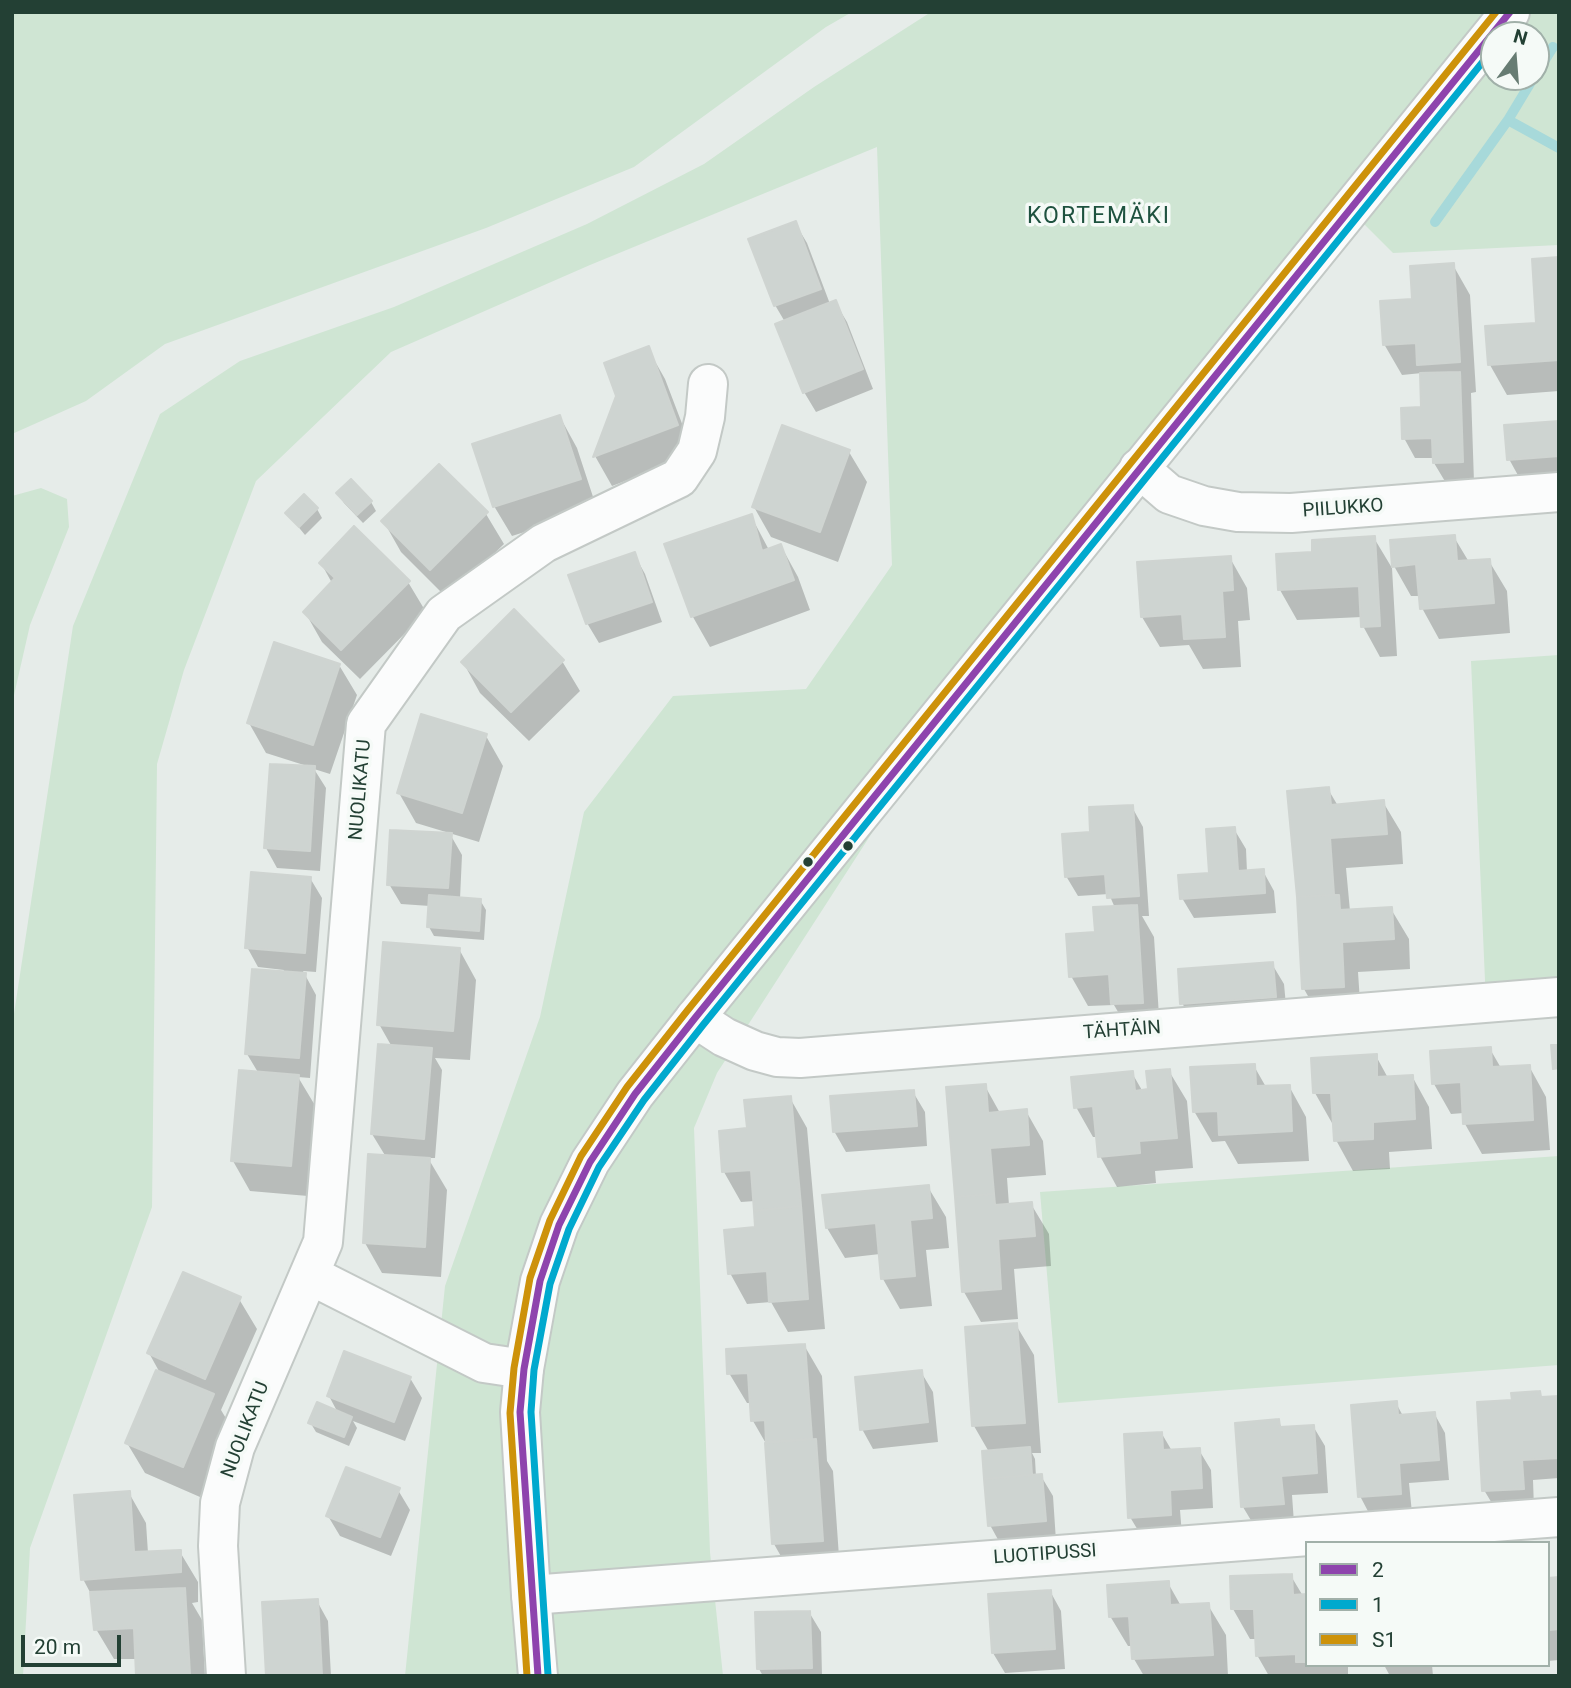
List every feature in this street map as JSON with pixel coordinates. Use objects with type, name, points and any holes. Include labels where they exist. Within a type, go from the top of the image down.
[{"type":"street","points":[[538,1676],[520,1412],[524,1369],[540,1281],[559,1225],[590,1162],[635,1094],[695,1018],[1510,12]]},
{"type":"street","name":"NUOLIKATU","points":[[226,1676],[218,1546],[220,1503],[235,1447],[323,1242],[366,724],[444,614],[544,543],[679,478],[697,451],[705,416],[708,384]]},
{"type":"street","name":"PIILUKKO","points":[[1139,468],[1170,494],[1204,506],[1238,512],[1291,513],[1559,492]]},
{"type":"street","name":"TÄHTÄIN","points":[[695,1018],[724,1037],[755,1051],[776,1057],[800,1058],[1559,997]]},
{"type":"street","points":[[310,1275],[484,1363],[524,1369]]},
{"type":"street","name":"LUOTIPUSSI","points":[[531,1595],[1559,1517]]},
{"type":"green space","points":[[12,12],[852,12],[826,27],[634,167],[486,228],[165,344],[86,401],[12,434]]},
{"type":"green space","points":[[931,12],[1559,12],[1559,245],[1393,253],[1335,195],[1052,554],[717,1073],[694,1128],[710,1552],[723,1676],[405,1676],[445,1286],[540,1017],[584,812],[673,696],[806,689],[892,565],[877,147],[590,265],[391,352],[256,481],[184,670],[157,764],[152,1207],[30,1548],[23,1676],[12,1676],[12,1027],[73,626],[160,414],[240,361],[394,307],[587,224],[704,164],[814,87]]},
{"type":"green space","points":[[41,488],[67,499],[69,527],[30,625],[12,704],[12,496]]},
{"type":"green space","points":[[1559,655],[1559,995],[1486,1003],[1471,661]]},
{"type":"green space","points":[[1559,1156],[1559,1365],[1058,1403],[1040,1192]]},
{"type":"building","points":[[796,221],[821,289],[774,306],[748,239]]},
{"type":"building","points":[[1559,257],[1559,360],[1488,365],[1485,326],[1536,323],[1532,259]]},
{"type":"building","points":[[1454,263],[1460,362],[1417,365],[1416,343],[1383,345],[1380,301],[1412,299],[1410,266]]},
{"type":"building","points":[[836,300],[863,369],[803,393],[775,324]]},
{"type":"building","points":[[649,346],[678,425],[593,457],[616,396],[604,363]]},
{"type":"building","points":[[1460,372],[1463,462],[1433,463],[1432,438],[1402,439],[1401,408],[1421,407],[1420,373]]},
{"type":"building","points":[[560,415],[581,479],[493,507],[472,444]]},
{"type":"building","points":[[1559,421],[1559,456],[1507,460],[1504,425]]},
{"type":"building","points":[[782,425],[850,450],[820,532],[752,507]]},
{"type":"building","points":[[439,464],[488,512],[430,570],[381,521]]},
{"type":"building","points":[[351,479],[372,501],[357,515],[336,493]]},
{"type":"building","points":[[304,494],[318,508],[299,527],[285,513]]},
{"type":"building","points":[[752,514],[762,551],[781,544],[794,580],[691,617],[664,544]]},
{"type":"building","points":[[354,526],[410,581],[341,650],[303,612],[335,578],[319,563]]},
{"type":"building","points":[[1455,535],[1457,561],[1490,559],[1494,603],[1420,609],[1416,564],[1392,567],[1390,540]]},
{"type":"building","points":[[1375,536],[1380,626],[1361,627],[1359,586],[1278,590],[1276,554],[1312,552],[1312,540]]},
{"type":"building","points":[[635,552],[652,602],[586,624],[568,575]]},
{"type":"building","points":[[1231,556],[1233,590],[1222,591],[1225,637],[1184,639],[1182,614],[1141,617],[1137,562]]},
{"type":"building","points":[[514,609],[564,660],[511,712],[461,662]]},
{"type":"building","points":[[274,642],[340,664],[313,745],[247,723]]},
{"type":"building","points":[[421,714],[487,734],[462,813],[397,793]]},
{"type":"building","points":[[270,764],[315,766],[310,851],[264,848]]},
{"type":"building","points":[[1329,787],[1331,805],[1384,800],[1387,834],[1330,838],[1334,895],[1297,897],[1287,791]]},
{"type":"building","points":[[1133,805],[1139,896],[1107,898],[1105,874],[1065,877],[1062,834],[1090,832],[1089,807]]},
{"type":"building","points":[[1235,827],[1238,871],[1264,869],[1265,893],[1180,899],[1178,875],[1209,873],[1206,829]]},
{"type":"building","points":[[390,830],[452,833],[448,888],[387,885]]},
{"type":"building","points":[[251,872],[311,877],[305,953],[245,948]]},
{"type":"building","points":[[429,895],[481,899],[479,931],[427,927]]},
{"type":"building","points":[[1339,895],[1340,910],[1392,907],[1394,939],[1342,942],[1344,987],[1302,989],[1297,897]]},
{"type":"building","points":[[1137,905],[1143,1003],[1111,1004],[1109,974],[1069,977],[1066,934],[1095,932],[1093,907]]},
{"type":"building","points":[[383,942],[460,948],[453,1031],[377,1025]]},
{"type":"building","points":[[1273,962],[1276,997],[1180,1004],[1178,969]]},
{"type":"building","points":[[252,969],[306,973],[299,1058],[245,1054]]},
{"type":"building","points":[[378,1044],[432,1048],[424,1139],[371,1134]]},
{"type":"building","points":[[1551,1045],[1559,1045],[1559,1068],[1553,1069]]},
{"type":"building","points":[[1491,1047],[1492,1067],[1530,1065],[1533,1120],[1463,1124],[1461,1082],[1432,1084],[1430,1051]]},
{"type":"building","points":[[1377,1054],[1377,1077],[1413,1075],[1415,1119],[1373,1122],[1373,1139],[1334,1141],[1331,1093],[1313,1093],[1311,1058]]},
{"type":"building","points":[[1255,1064],[1256,1086],[1290,1085],[1292,1131],[1219,1135],[1218,1111],[1193,1112],[1190,1067]]},
{"type":"building","points":[[1170,1069],[1177,1138],[1139,1141],[1140,1153],[1098,1157],[1093,1106],[1074,1108],[1071,1077],[1133,1071],[1135,1091],[1148,1089],[1146,1071]]},
{"type":"building","points":[[239,1070],[299,1075],[291,1166],[231,1161]]},
{"type":"building","points":[[986,1084],[988,1113],[1027,1109],[1029,1145],[990,1148],[994,1194],[955,1197],[946,1087]]},
{"type":"building","points":[[914,1090],[917,1126],[833,1132],[830,1096]]},
{"type":"building","points":[[791,1096],[801,1206],[754,1211],[751,1170],[722,1172],[719,1131],[747,1128],[744,1100]]},
{"type":"building","points":[[368,1154],[430,1158],[425,1247],[363,1243]]},
{"type":"building","points":[[929,1185],[932,1218],[910,1220],[915,1276],[881,1279],[876,1223],[826,1228],[822,1195]]},
{"type":"building","points":[[994,1194],[995,1205],[1032,1202],[1035,1236],[998,1239],[1001,1289],[962,1292],[955,1197]]},
{"type":"building","points":[[801,1206],[808,1299],[769,1302],[767,1271],[728,1274],[724,1230],[755,1227],[754,1211]]},
{"type":"building","points":[[183,1272],[241,1297],[205,1379],[147,1353]]},
{"type":"building","points":[[1017,1323],[1025,1423],[972,1426],[965,1327]]},
{"type":"building","points":[[805,1344],[812,1439],[766,1442],[765,1420],[751,1421],[748,1373],[727,1374],[726,1349]]},
{"type":"building","points":[[344,1351],[411,1377],[394,1422],[327,1396]]},
{"type":"building","points":[[156,1370],[214,1394],[183,1467],[125,1443]]},
{"type":"building","points":[[922,1370],[928,1422],[860,1430],[855,1377]]},
{"type":"building","points":[[1540,1391],[1541,1397],[1559,1396],[1559,1458],[1522,1460],[1524,1489],[1482,1491],[1477,1402],[1512,1400],[1511,1393]]},
{"type":"building","points":[[1397,1401],[1398,1415],[1435,1412],[1439,1460],[1399,1463],[1401,1494],[1358,1497],[1351,1405]]},
{"type":"building","points":[[317,1402],[352,1417],[344,1437],[308,1423]]},
{"type":"building","points":[[1279,1419],[1280,1427],[1314,1425],[1317,1473],[1281,1476],[1284,1504],[1241,1507],[1235,1423]]},
{"type":"building","points":[[1162,1432],[1163,1450],[1200,1448],[1202,1488],[1170,1490],[1171,1515],[1128,1518],[1124,1434]]},
{"type":"building","points":[[816,1439],[823,1541],[772,1544],[765,1443]]},
{"type":"building","points":[[1030,1447],[1032,1475],[984,1479],[982,1451]]},
{"type":"building","points":[[346,1467],[400,1488],[380,1537],[326,1516]]},
{"type":"building","points":[[1042,1474],[1046,1521],[988,1526],[984,1479]]},
{"type":"building","points":[[130,1491],[134,1552],[181,1550],[181,1572],[81,1580],[74,1495]]},
{"type":"building","points":[[1292,1574],[1293,1595],[1305,1594],[1305,1662],[1296,1662],[1296,1654],[1256,1656],[1254,1609],[1231,1609],[1230,1576]]},
{"type":"building","points":[[1559,1577],[1559,1629],[1550,1630],[1550,1578]]},
{"type":"building","points":[[1169,1581],[1170,1605],[1209,1603],[1213,1655],[1132,1659],[1129,1616],[1109,1617],[1107,1585]]},
{"type":"building","points":[[185,1588],[190,1675],[136,1676],[134,1628],[94,1630],[90,1592]]},
{"type":"building","points":[[1051,1590],[1055,1649],[992,1653],[988,1594]]},
{"type":"building","points":[[318,1599],[322,1676],[266,1676],[262,1602]]},
{"type":"building","points":[[810,1611],[812,1668],[757,1669],[755,1612]]},
{"type":"waterway","points":[[1550,52],[1553,47]]},
{"type":"waterway","points":[[1435,222],[1526,91]]},
{"type":"waterway","points":[[1508,120],[1559,148]]},
{"type":"transit line","name":"S1","points":[[527,1676],[510,1413],[514,1368],[530,1278],[550,1220],[581,1156],[627,1087],[687,1011],[1496,12]]},
{"type":"transit line","name":"2","points":[[538,1676],[520,1412],[524,1369],[540,1281],[559,1225],[590,1162],[635,1094],[695,1018],[1510,12]]},
{"type":"transit line","name":"1","points":[[548,1675],[531,1412],[534,1370],[550,1284],[569,1229],[599,1167],[644,1100],[703,1025],[1480,65]]},
{"type":"district","name":"KORTEMÄKI","points":[[1099,217]]}]
